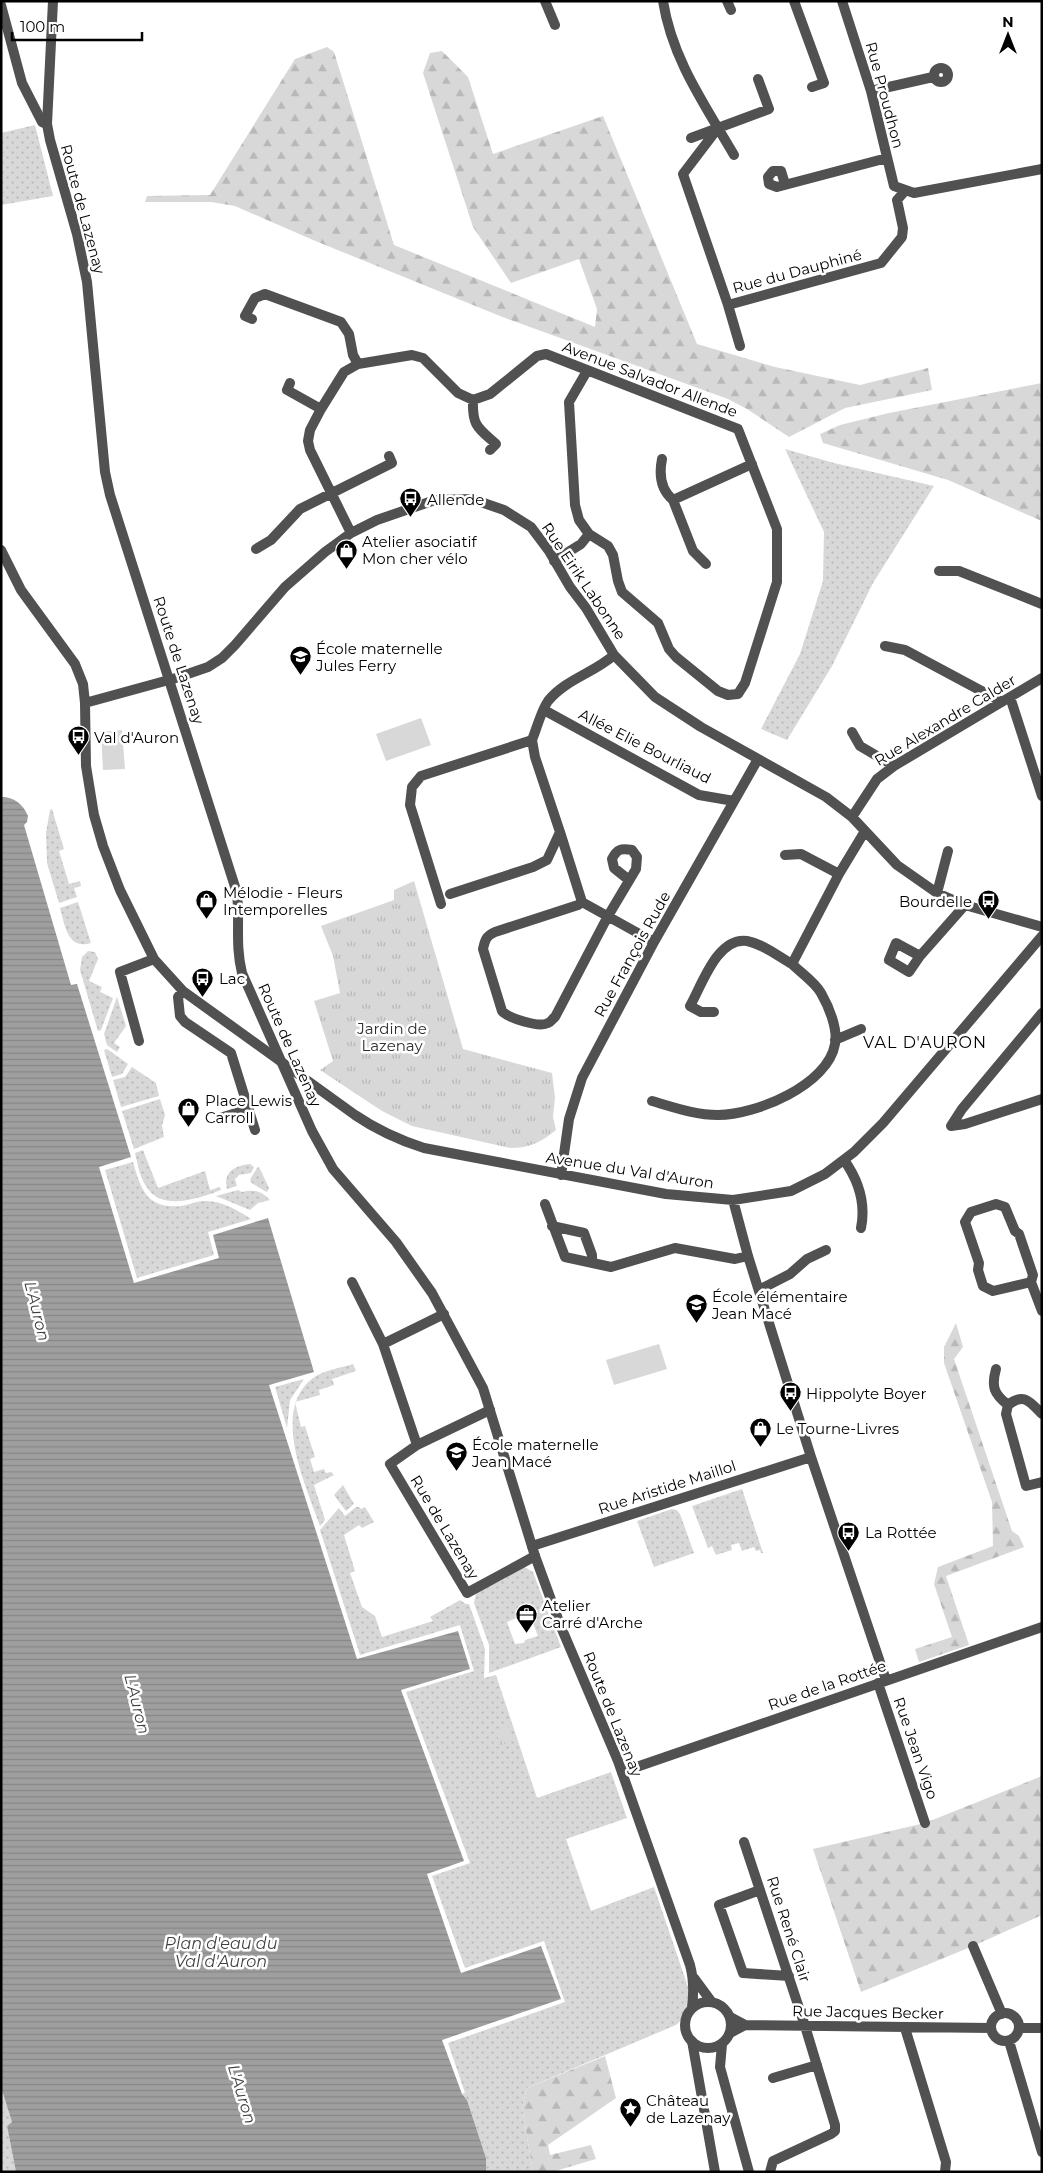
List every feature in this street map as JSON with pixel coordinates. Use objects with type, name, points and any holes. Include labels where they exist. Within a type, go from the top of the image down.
[{"type":"street","name":"Route de Lazenay","points":[[53,1],[47,124],[77,234],[87,282],[105,472],[113,504],[237,893],[237,950],[242,973],[312,1131],[333,1169],[396,1242],[432,1292],[482,1388],[534,1551],[561,1626],[622,1772],[694,1977],[710,2001]]},
{"type":"street","points":[[545,1],[555,26]]},
{"type":"street","points":[[794,1],[824,83],[812,87]]},
{"type":"street","name":"Rue Proudhon","points":[[842,1],[871,91],[894,186],[905,191]]},
{"type":"street","points":[[664,2],[674,47],[691,84],[734,155]]},
{"type":"street","points":[[1,5],[22,83],[42,122],[47,124]]},
{"type":"street","points":[[871,91],[933,77]]},
{"type":"street","points":[[691,138],[769,109],[758,80]]},
{"type":"street","name":"Rue du Dauphiné","points":[[718,128],[682,174],[728,305],[740,346]]},
{"type":"street","points":[[785,184],[887,158]]},
{"type":"street","points":[[905,191],[914,193],[1042,169]]},
{"type":"street","name":"Rue du Dauphiné","points":[[728,305],[881,263],[902,237],[903,228],[897,200],[905,191]]},
{"type":"street","points":[[252,319],[245,316],[255,298],[265,294],[341,322],[349,334],[353,355],[358,364]]},
{"type":"street","name":"Avenue Salvador Allende","points":[[473,400],[490,394],[537,356],[546,354],[738,429],[777,528],[777,582],[745,683],[738,694],[728,695],[718,691],[676,658],[669,648],[658,623],[622,592],[613,555],[608,546],[589,534]]},
{"type":"street","points":[[351,533],[310,450],[308,440],[310,430],[321,409],[344,372],[358,364],[412,355],[423,358],[458,393],[473,400],[473,417],[480,429],[496,444],[490,450]]},
{"type":"street","points":[[554,560],[580,544],[589,534],[579,520],[575,505],[569,402],[587,371]]},
{"type":"street","points":[[290,383],[287,390],[321,409]]},
{"type":"street","points":[[256,549],[271,540],[300,509],[392,463],[389,456]]},
{"type":"street","points":[[662,459],[659,473],[666,494],[673,500],[693,551],[706,564]]},
{"type":"street","points":[[673,500],[752,464]]},
{"type":"street","name":"Rue Eirik Labonne","points":[[85,703],[169,680],[208,666],[222,658],[285,587],[324,552],[351,533],[377,520],[435,500],[472,500],[504,510],[531,527],[586,608],[614,655],[655,697],[701,727],[826,797],[852,817],[897,866],[937,893],[965,905],[1042,927]]},
{"type":"street","name":"Avenue du Val d'Auron","points":[[1,550],[21,590],[75,664],[82,684],[85,703],[86,766],[94,815],[103,846],[120,890],[154,959],[183,991],[355,1115],[399,1140],[424,1148],[666,1194],[733,1200],[791,1191],[824,1174],[844,1160],[883,1123],[1042,936]]},
{"type":"street","points":[[939,571],[959,571],[1042,604]]},
{"type":"street","points":[[885,646],[905,650],[1006,700],[1042,796]]},
{"type":"street","points":[[614,655],[608,661],[568,682],[548,702],[532,740],[535,757],[582,902],[654,942]]},
{"type":"street","name":"Rue Alexandre Calder","points":[[852,817],[877,779],[894,766],[1042,678]]},
{"type":"street","name":"Allée Elie Bourliaud","points":[[544,710],[699,795],[734,801]]},
{"type":"street","points":[[852,732],[860,746],[894,766]]},
{"type":"street","points":[[441,904],[410,805],[412,787],[421,776],[532,740]]},
{"type":"street","name":"Rue François Rude","points":[[561,1175],[569,1119],[582,1078],[654,942],[758,759]]},
{"type":"street","points":[[792,964],[839,874],[865,831]]},
{"type":"street","points":[[450,894],[533,868],[547,860],[560,832]]},
{"type":"street","points":[[937,893],[948,851]]},
{"type":"street","points":[[785,855],[801,854],[839,874]]},
{"type":"street","points":[[582,902],[578,906],[489,934],[485,940],[484,949],[502,1011],[507,1016],[542,1024],[548,1023],[554,1017],[608,916],[630,880]]},
{"type":"street","points":[[920,956],[965,905]]},
{"type":"street","points":[[652,1101],[692,1112],[718,1115],[757,1110],[778,1102],[808,1081],[824,1066],[831,1055],[835,1040],[832,1021],[821,992],[792,964],[760,946],[746,941],[731,943],[719,952],[690,1006],[701,1012],[714,1012]]},
{"type":"street","points":[[139,1042],[120,972],[154,959]]},
{"type":"street","points":[[183,991],[178,997],[180,1016],[185,1022],[231,1053],[255,1130]]},
{"type":"street","points":[[1042,1013],[962,1109],[951,1126],[965,1124],[1042,1098]]},
{"type":"street","points":[[835,1040],[861,1029]]},
{"type":"street","points":[[220,1118],[249,1109]]},
{"type":"street","points":[[844,1160],[857,1183],[862,1200],[864,1211],[861,1228]]},
{"type":"street","name":"Rue Jean Vigo","points":[[733,1200],[748,1256],[925,1823]]},
{"type":"street","points":[[545,1204],[565,1257],[610,1267],[675,1248],[735,1259],[748,1256]]},
{"type":"street","points":[[1031,1282],[1022,1282],[993,1291],[983,1286],[978,1270],[979,1263],[966,1222],[971,1212],[996,1204],[1005,1207],[1015,1231],[1019,1234],[1032,1275],[1031,1282],[1042,1311]]},
{"type":"street","points":[[552,1226],[584,1233],[592,1255],[592,1263]]},
{"type":"street","points":[[759,1290],[790,1274],[807,1258],[826,1250]]},
{"type":"street","points":[[352,1282],[383,1344],[417,1445]]},
{"type":"street","points":[[383,1344],[444,1314]]},
{"type":"street","points":[[996,1369],[992,1382],[997,1396],[1008,1404]]},
{"type":"street","points":[[1008,1404],[1021,1398],[1028,1401],[1042,1414]]},
{"type":"street","points":[[1008,1404],[1006,1414],[1026,1486],[1042,1482]]},
{"type":"street","name":"Rue de Lazenay","points":[[490,1410],[417,1445],[390,1464],[467,1593],[534,1551]]},
{"type":"street","name":"Rue Aristide Maillol","points":[[534,1551],[811,1457]]},
{"type":"street","name":"Rue de la Rottée","points":[[622,1772],[1042,1627]]},
{"type":"street","name":"Rue René Clair","points":[[744,1842],[806,2026],[835,2125],[835,2131],[773,2161],[770,2172]]},
{"type":"street","points":[[760,1890],[719,1905],[743,1974],[789,1976]]},
{"type":"street","points":[[973,1946],[1002,2014]]},
{"type":"street","name":"Route de Lazenay","points":[[692,2007],[694,1977]]},
{"type":"street","points":[[715,2172],[692,2042],[685,2032],[684,2024],[687,2014],[692,2007],[701,2002],[710,2001],[723,2006],[730,2016],[745,2025]]},
{"type":"street","points":[[1002,2014],[1014,2017],[1019,2028],[1017,2035],[1009,2041],[998,2039],[992,2033],[991,2028],[995,2017],[1002,2014]]},
{"type":"street","points":[[730,2016],[730,2033]]},
{"type":"street","name":"Rue Jacques Becker","points":[[722,2044],[730,2033],[745,2025],[991,2028]]},
{"type":"street","points":[[906,2028],[946,2162],[945,2172]]},
{"type":"street","points":[[1019,2028],[1042,2028]]},
{"type":"street","points":[[1009,2041],[1042,2152]]},
{"type":"street","points":[[692,2042],[712,2054],[720,2067],[749,2172]]},
{"type":"street","points":[[703,2048],[722,2044],[720,2067]]},
{"type":"street","points":[[773,2078],[817,2065]]},
{"type":"green space","points":[[327,47],[334,52],[394,245],[595,327],[597,309],[579,259],[511,283],[473,227],[423,73],[430,53],[442,51],[468,77],[493,154],[603,116],[697,344],[775,367],[860,385],[928,368],[932,390],[845,408],[789,437],[747,409],[728,399],[500,316],[235,206],[211,202],[145,202],[147,196],[210,195],[295,59]]},
{"type":"green space","points":[[35,125],[53,196],[1,205],[1,133]]},
{"type":"green space","points":[[1042,383],[1042,521],[948,480],[823,443],[820,434],[840,425],[889,413]]},
{"type":"green space","points":[[785,449],[834,463],[934,486],[873,583],[832,666],[787,740],[761,729],[800,654],[823,581],[824,532]]},
{"type":"green space","points":[[421,718],[431,745],[386,761],[376,734]]},
{"type":"green space","points":[[122,730],[125,769],[103,770],[101,732]]},
{"type":"green space","points":[[52,809],[64,849],[59,851],[69,884],[80,881],[81,886],[74,888],[77,897],[59,903],[47,863],[46,833],[50,810]]},
{"type":"green space","name":"Jardin de Lazenay","points":[[414,881],[463,1049],[552,1073],[555,1098],[553,1117],[556,1130],[535,1144],[510,1148],[412,1126],[382,1111],[320,1070],[333,1061],[314,1001],[340,993],[333,956],[321,926],[394,900],[394,890]]},
{"type":"green space","points":[[78,902],[91,943],[77,943],[68,934],[66,928],[60,908]]},
{"type":"green space","points":[[88,951],[95,952],[98,959],[89,981],[102,987],[100,992],[113,998],[101,1030],[98,1031],[80,970],[82,957]]},
{"type":"green space","points":[[117,997],[126,1026],[114,1043],[120,1047],[117,1052],[107,1045],[104,1034]]},
{"type":"green space","points":[[107,1049],[128,1064],[122,1074],[112,1077],[104,1050]]},
{"type":"green space","points":[[132,1067],[156,1083],[159,1096],[121,1107],[113,1080],[125,1077]]},
{"type":"green space","points":[[160,1099],[165,1115],[162,1126],[164,1137],[134,1149],[122,1111]]},
{"type":"green space","points":[[143,1150],[158,1188],[205,1171],[210,1190],[220,1187],[221,1190],[183,1201],[163,1200],[155,1196],[145,1185],[138,1167],[135,1153]]},
{"type":"green space","points":[[133,1162],[143,1189],[153,1201],[170,1206],[181,1206],[204,1201],[216,1202],[229,1206],[251,1219],[208,1232],[214,1255],[137,1278],[105,1170]]},
{"type":"green space","points":[[250,1164],[254,1167],[251,1173],[239,1175],[235,1179],[237,1186],[227,1189],[228,1174],[239,1166]]},
{"type":"green space","points":[[259,1167],[269,1188],[267,1192],[250,1180]]},
{"type":"green space","points":[[238,1190],[242,1192],[257,1192],[270,1200],[258,1203],[250,1210],[216,1196]]},
{"type":"green space","points":[[956,1323],[963,1347],[954,1359],[1012,1531],[1019,1536],[1024,1547],[946,1576],[969,1645],[919,1662],[915,1649],[952,1637],[934,1584],[938,1567],[993,1546],[992,1502],[944,1363],[944,1347]]},
{"type":"green space","points":[[659,1344],[667,1369],[614,1385],[606,1360]]},
{"type":"green space","points":[[353,1364],[356,1371],[332,1379],[334,1385],[319,1390],[320,1395],[297,1401],[300,1392],[317,1375]]},
{"type":"green space","points":[[304,1379],[290,1400],[287,1428],[275,1387]]},
{"type":"green space","points":[[296,1405],[301,1427],[305,1426],[315,1457],[310,1459],[314,1472],[324,1469],[326,1473],[331,1472],[334,1475],[314,1485],[325,1520],[320,1526],[300,1470],[295,1449],[293,1428]]},
{"type":"green space","points":[[343,1485],[354,1504],[346,1511],[334,1495]]},
{"type":"green space","points":[[742,1489],[763,1553],[760,1550],[756,1551],[754,1547],[742,1551],[739,1543],[731,1545],[732,1550],[716,1555],[712,1546],[708,1548],[692,1506]]},
{"type":"green space","points":[[356,1507],[361,1509],[365,1507],[374,1522],[362,1528],[359,1525],[344,1535],[355,1571],[350,1573],[362,1607],[375,1616],[382,1637],[433,1621],[430,1617],[460,1600],[469,1604],[485,1649],[484,1678],[496,1675],[537,1798],[611,1772],[627,1818],[566,1839],[591,1911],[654,1887],[688,1987],[686,2008],[682,2018],[676,2025],[527,2088],[522,2107],[533,2172],[486,2172],[486,2158],[467,2100],[462,2094],[465,2093],[448,2043],[565,2002],[544,1941],[465,1968],[432,1876],[470,1863],[406,1692],[474,1671],[460,1625],[360,1655],[320,1530],[339,1508],[345,1516]]},
{"type":"green space","points":[[672,1509],[677,1510],[680,1514],[694,1553],[654,1567],[637,1521]]},
{"type":"green space","points":[[523,1566],[533,1572],[561,1647],[489,1673],[489,1645],[474,1603],[476,1593]],"holes":[[[529,1613],[538,1636],[525,1640],[524,1643],[515,1644],[507,1622]]]},
{"type":"green space","points":[[508,1726],[513,1741],[500,1745],[495,1730]]},
{"type":"green space","points":[[1042,1776],[1042,1915],[973,1946],[861,1992],[813,1849],[925,1823]]},
{"type":"green space","points":[[605,2056],[616,2098],[548,2145],[550,2155],[591,2145],[596,2159],[552,2172],[533,2172],[522,2107],[527,2088]]},
{"type":"green space","points":[[1,2087],[12,2122],[7,2126],[16,2172],[1,2172]]},
{"type":"water","name":"Plan d'eau du Val d'Auron","points":[[1,797],[10,798],[18,802],[28,816],[27,822],[24,825],[71,985],[77,984],[131,1157],[99,1167],[134,1283],[219,1258],[213,1235],[268,1218],[314,1372],[269,1385],[357,1659],[458,1631],[470,1669],[401,1690],[464,1861],[427,1874],[461,1973],[541,1946],[561,1999],[442,2040],[462,2094],[467,2100],[486,2158],[486,2172],[16,2172],[7,2126],[12,2122],[1,2087]]},
{"type":"place","name":"Allende","points":[[411,518]]},
{"type":"place","name":"Atelier asociatif Mon cher vélo","points":[[346,569]]},
{"type":"place","name":"École maternelle Jules Ferry","points":[[300,676]]},
{"type":"place","name":"Val d'Auron","points":[[78,756]]},
{"type":"place","name":"Mélodie - Fleurs Intemporelles","points":[[207,920]]},
{"type":"place","name":"Bourdelle","points":[[988,920]]},
{"type":"place","name":"Lac","points":[[203,997]]},
{"type":"place","name":"Place Lewis Carroll","points":[[189,1128]]},
{"type":"place","name":"École élémentaire Jean Macé","points":[[696,1324]]},
{"type":"place","name":"Hippolyte Boyer","points":[[790,1412]]},
{"type":"place","name":"Le Tourne-Livres","points":[[760,1447]]},
{"type":"place","name":"École maternelle Jean Macé","points":[[456,1472]]},
{"type":"place","name":"La Rottée","points":[[849,1551]]},
{"type":"place","name":"Atelier Carré d'Arche","points":[[526,1633]]},
{"type":"place","name":"Château de Lazenay","points":[[630,2128]]},
{"type":"district","name":"VAL D'AURON","points":[[925,1042]]},
{"type":"water label","name":"L'Auron","points":[[37,1311]]},
{"type":"water label","name":"L'Auron","points":[[137,1704]]},
{"type":"water label","name":"L'Auron","points":[[242,2094]]}]
